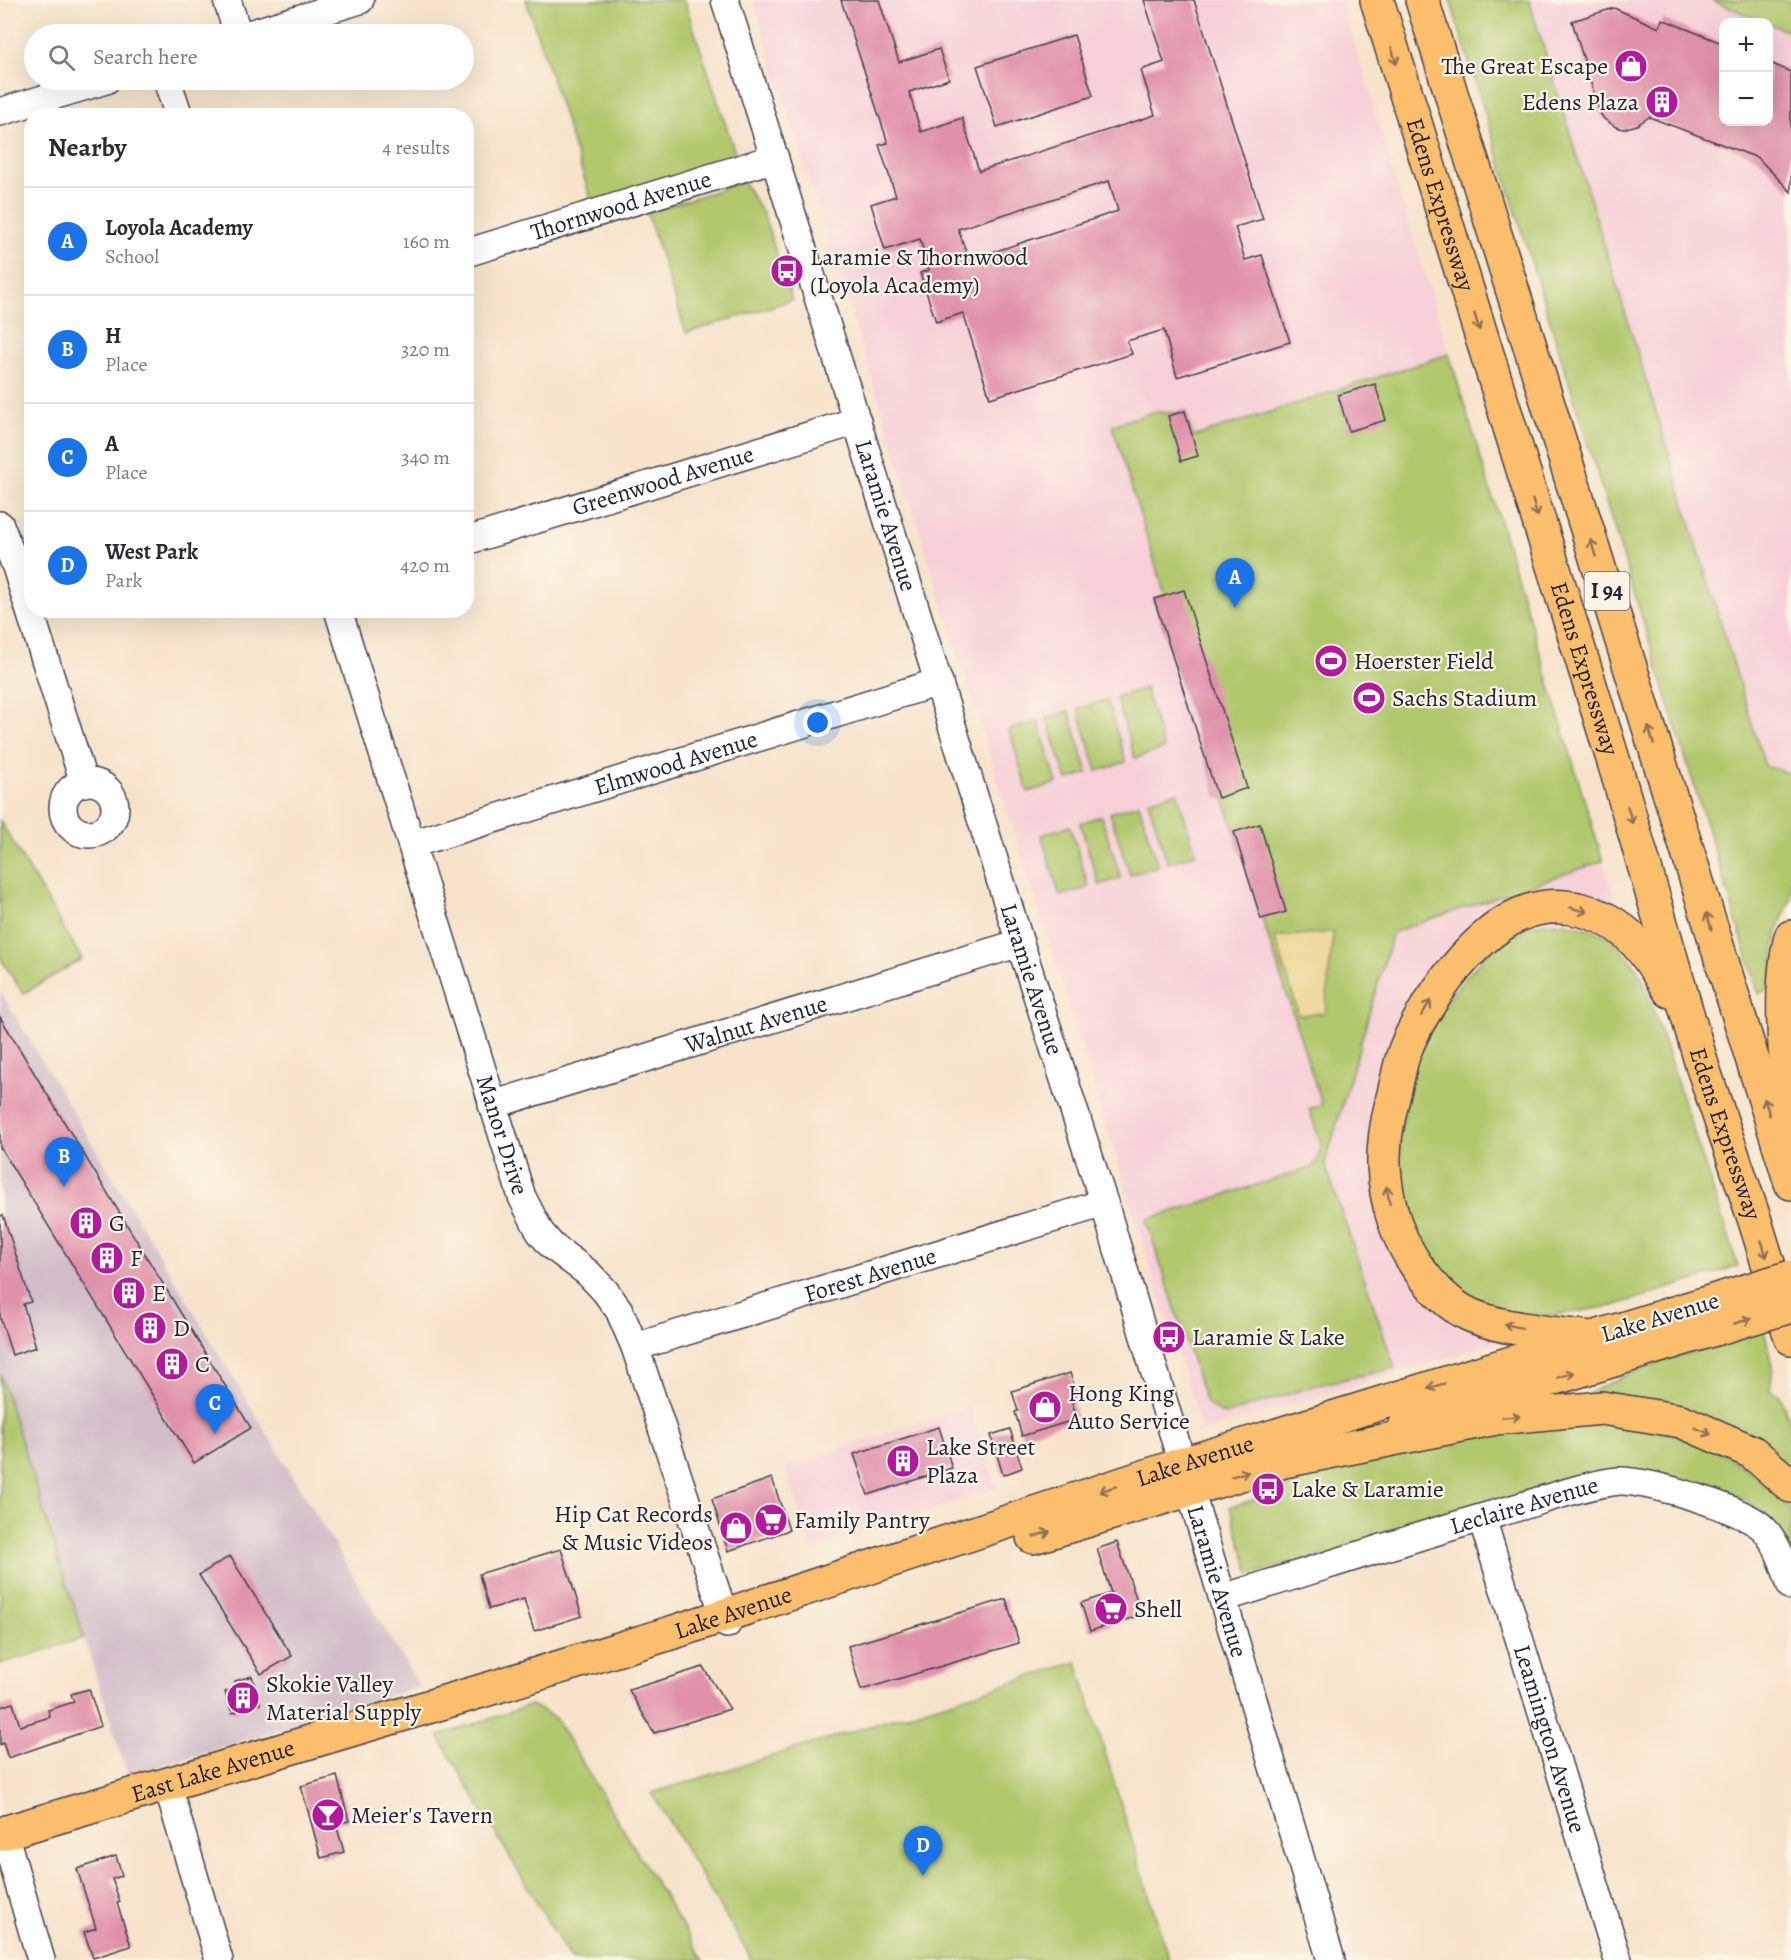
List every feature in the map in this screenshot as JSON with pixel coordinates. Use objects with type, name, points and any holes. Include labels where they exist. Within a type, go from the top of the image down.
[{"type":"main road","name":"Edens Expressway","points":[[1377,0],[1617,772],[1687,1017],[1755,1221],[1791,1338]]},
{"type":"main road","name":"Edens Expressway","points":[[1422,0],[1791,1183]]},
{"type":"main road","points":[[1592,1338],[1516,1328],[1461,1310],[1440,1294],[1408,1252],[1395,1224],[1386,1195],[1384,1164],[1387,1127],[1403,1053],[1415,1027],[1432,1000],[1454,970],[1481,941],[1503,924],[1528,911],[1551,907],[1576,908],[1602,918],[1626,933],[1647,957],[1687,1017]]},
{"type":"main road","points":[[1791,937],[1786,954],[1785,994],[1786,1069],[1791,1111]]},
{"type":"main road","name":"Lake Avenue","points":[[1187,1477],[1289,1460],[1691,1322],[1791,1277]]},
{"type":"main road","name":"Lake Avenue","points":[[495,1687],[726,1620],[1187,1477],[1592,1338],[1791,1306]]},
{"type":"main road","points":[[1289,1460],[1496,1418],[1602,1408],[1681,1421],[1752,1452],[1791,1486]]},
{"type":"main road","name":"East Lake Avenue","points":[[2,1834],[495,1687]]},
{"type":"street","points":[[227,0],[235,24]]},
{"type":"street","points":[[282,24],[360,0]]},
{"type":"street","name":"Laramie Avenue","points":[[725,0],[1020,943],[1104,1203],[1331,1960]]},
{"type":"street","points":[[0,112],[73,90]]},
{"type":"street","points":[[171,90],[177,108]]},
{"type":"street","name":"Thornwood Avenue","points":[[474,250],[775,158]]},
{"type":"street","name":"Greenwood Avenue","points":[[474,539],[857,421]]},
{"type":"street","points":[[0,525],[24,592]]},
{"type":"street","points":[[32,618],[84,783]]},
{"type":"street","name":"Manor Drive","points":[[341,618],[522,1197],[530,1216],[552,1246],[588,1273],[619,1310],[635,1347],[726,1620]]},
{"type":"street","name":"Elmwood Avenue","points":[[412,844],[939,682]]},
{"type":"street","name":"Walnut Avenue","points":[[492,1105],[1020,943]]},
{"type":"street","name":"Forest Avenue","points":[[635,1347],[1104,1203]]},
{"type":"street","name":"Leclaire Avenue","points":[[1222,1598],[1482,1518],[1592,1486],[1619,1481],[1643,1482],[1751,1519],[1764,1529],[1774,1543],[1791,1586]]},
{"type":"street","name":"Leamington Avenue","points":[[1482,1518],[1618,1960]]},
{"type":"street","points":[[167,1785],[219,1960]]},
{"type":"street","points":[[2,1834],[41,1960]]},
{"type":"shaded area","points":[[753,0],[1341,0],[1618,909],[1465,936],[1438,963],[1416,994],[1397,1030],[1381,1079],[1371,1118],[1368,1149],[1505,1340],[1202,1431]]},
{"type":"shaded area","name":"Edens Plaza","points":[[1529,0],[1711,0],[1755,18],[1719,18],[1719,126],[1773,126],[1773,26],[1791,33],[1791,774],[1765,766]]},
{"type":"shaded area","points":[[0,991],[420,1687],[128,1776],[0,1374]]},
{"type":"shaded area","name":"Lake Street Plaza","points":[[969,1406],[996,1488],[812,1549],[785,1467]]},
{"type":"green space","points":[[526,0],[684,0],[737,158],[593,205]]},
{"type":"green space","points":[[1450,0],[1529,0],[1765,766],[1791,774],[1791,899],[1780,923],[1775,945],[1771,986],[1759,994]]},
{"type":"green space","points":[[1711,0],[1788,0],[1791,2],[1791,33],[1773,26],[1773,18],[1755,18]]},
{"type":"green space","points":[[743,182],[763,213],[792,300],[686,333],[647,213]]},
{"type":"green space","name":"Sachs Stadium","points":[[1449,354],[1603,861],[1393,932],[1325,1164],[1395,1368],[1314,1386],[1224,1415],[1206,1403],[1146,1220],[1313,1167],[1320,1153],[1321,1144],[1309,1109],[1322,1105],[1223,796],[1218,797],[1154,599],[1165,595],[1112,425],[1153,412],[1185,411],[1193,437]]},
{"type":"green space","points":[[1145,688],[1164,749],[1135,758],[1116,697]]},
{"type":"green space","points":[[1107,700],[1126,762],[1097,771],[1078,709]]},
{"type":"green space","points":[[1069,711],[1088,773],[1067,780],[1047,718]]},
{"type":"green space","points":[[1038,721],[1057,783],[1028,792],[1009,730]]},
{"type":"green space","points":[[1177,792],[1196,854],[1168,863],[1148,801]]},
{"type":"green space","points":[[1139,804],[1158,866],[1130,875],[1110,813]]},
{"type":"green space","points":[[1101,816],[1121,878],[1099,885],[1080,823]]},
{"type":"green space","points":[[0,821],[82,959],[23,994],[0,957]]},
{"type":"green space","points":[[1070,826],[1089,887],[1060,896],[1041,835]]},
{"type":"green space","points":[[1555,922],[1585,928],[1609,938],[1628,956],[1644,982],[1738,1266],[1613,1306],[1554,1315],[1522,1315],[1493,1309],[1463,1294],[1439,1271],[1418,1241],[1406,1210],[1399,1137],[1414,1062],[1443,1005],[1488,951],[1532,925]]},
{"type":"green space","points":[[1764,1330],[1773,1366],[1770,1390],[1780,1395],[1791,1425],[1791,1474],[1579,1399],[1646,1367]]},
{"type":"green space","points":[[0,1374],[84,1638],[0,1664]]},
{"type":"green space","points":[[1608,1421],[1694,1441],[1735,1461],[1770,1489],[1791,1510],[1791,1552],[1770,1520],[1747,1502],[1718,1490],[1658,1474],[1250,1574],[1230,1507],[1272,1494],[1332,1469],[1421,1443]]},
{"type":"green space","points":[[1077,1662],[1169,1960],[752,1960],[652,1793]]},
{"type":"green space","points":[[531,1705],[555,1718],[703,1960],[571,1960],[438,1736]]},
{"type":"sand","points":[[1333,932],[1325,1013],[1299,1015],[1275,937]]},
{"type":"building","points":[[841,0],[879,0],[899,62],[939,49],[949,79],[909,92],[921,132],[962,118],[979,171],[1155,115],[1141,70],[1164,62],[1144,0],[1194,0],[1263,219],[1235,227],[1245,260],[1262,255],[1290,342],[1177,377],[1164,330],[1127,341],[1132,354],[990,398],[963,313],[936,322],[920,273],[929,270],[920,239],[885,250],[871,204],[896,196],[879,145],[888,143]],"holes":[[[1109,181],[1118,211],[969,260],[958,229]]]},
{"type":"building","name":"Edens Plaza","points":[[1614,8],[1659,28],[1662,19],[1719,42],[1719,126],[1773,126],[1773,64],[1791,72],[1791,192],[1758,158],[1649,117],[1637,125],[1623,129],[1604,119],[1600,113],[1572,21]]},
{"type":"building","points":[[1074,35],[1093,96],[997,127],[977,66]]},
{"type":"building","points":[[1375,384],[1386,420],[1349,431],[1338,395]]},
{"type":"building","points":[[1185,411],[1198,456],[1181,461],[1168,416]]},
{"type":"building","points":[[1184,590],[1247,788],[1218,798],[1154,599]]},
{"type":"building","points":[[1260,824],[1286,912],[1261,919],[1234,832]]},
{"type":"building","points":[[0,1017],[251,1428],[194,1463],[0,1147]]},
{"type":"building","points":[[3,1215],[31,1302],[23,1304],[36,1347],[12,1355],[0,1317],[0,1216]]},
{"type":"building","name":"Hong King Auto Service","points":[[1070,1373],[1077,1394],[1074,1395],[1076,1401],[1072,1403],[1077,1419],[1022,1436],[1012,1391]]},
{"type":"building","name":"Lake Street Plaza","points":[[939,1427],[952,1468],[868,1495],[854,1454]]},
{"type":"building","points":[[1010,1429],[1022,1468],[1003,1475],[991,1435]]},
{"type":"building","points":[[772,1478],[789,1530],[728,1551],[712,1499]]},
{"type":"building","name":"Shell","points":[[1117,1542],[1142,1615],[1090,1631],[1081,1603],[1111,1593],[1097,1549]]},
{"type":"building","points":[[561,1549],[582,1616],[534,1631],[524,1599],[489,1609],[479,1574]]},
{"type":"building","points":[[230,1556],[292,1656],[261,1674],[199,1575]]},
{"type":"building","points":[[1006,1599],[1019,1643],[861,1690],[848,1646]]},
{"type":"building","points":[[703,1667],[730,1709],[654,1733],[629,1690]]},
{"type":"building","name":"Skokie Valley Material Supply","points":[[252,1676],[260,1704],[232,1713],[225,1692],[237,1688],[235,1681]]},
{"type":"building","points":[[89,1689],[101,1726],[8,1758],[3,1743],[0,1745],[0,1707],[13,1703],[20,1726],[50,1717],[48,1710],[74,1702],[71,1694]]},
{"type":"building","name":"Meier's Tavern","points":[[337,1776],[349,1821],[336,1824],[344,1852],[321,1858],[301,1786]]},
{"type":"building","points":[[116,1856],[122,1876],[112,1879],[131,1946],[93,1958],[84,1932],[96,1928],[77,1869]]},
{"type":"place","name":"The Great Escape","points":[[1631,66]]},
{"type":"place","name":"Edens Plaza","points":[[1662,102]]},
{"type":"place","name":"Laramie & Thornwood (Loyola Academy)","points":[[787,271]]},
{"type":"place","name":"Loyola Academy","points":[[1235,608]]},
{"type":"place","name":"Hoerster Field","points":[[1331,661]]},
{"type":"place","name":"Sachs Stadium","points":[[1369,698]]},
{"type":"place","name":"H","points":[[64,1187]]},
{"type":"place","name":"G","points":[[86,1223]]},
{"type":"place","name":"F","points":[[107,1258]]},
{"type":"place","name":"E","points":[[129,1293]]},
{"type":"place","name":"D","points":[[150,1328]]},
{"type":"place","name":"Laramie & Lake","points":[[1169,1337]]},
{"type":"place","name":"C","points":[[172,1364]]},
{"type":"place","name":"Hong King Auto Service","points":[[1045,1407]]},
{"type":"place","name":"A","points":[[215,1434]]},
{"type":"place","name":"Lake Street Plaza","points":[[903,1461]]},
{"type":"place","name":"Lake & Laramie","points":[[1268,1489]]},
{"type":"place","name":"Family Pantry","points":[[771,1520]]},
{"type":"place","name":"Hip Cat Records & Music Videos","points":[[736,1528]]},
{"type":"place","name":"Shell","points":[[1111,1609]]},
{"type":"place","name":"Skokie Valley Material Supply","points":[[243,1698]]},
{"type":"place","name":"Meier's Tavern","points":[[328,1815]]},
{"type":"place","name":"West Park","points":[[923,1876]]}]
